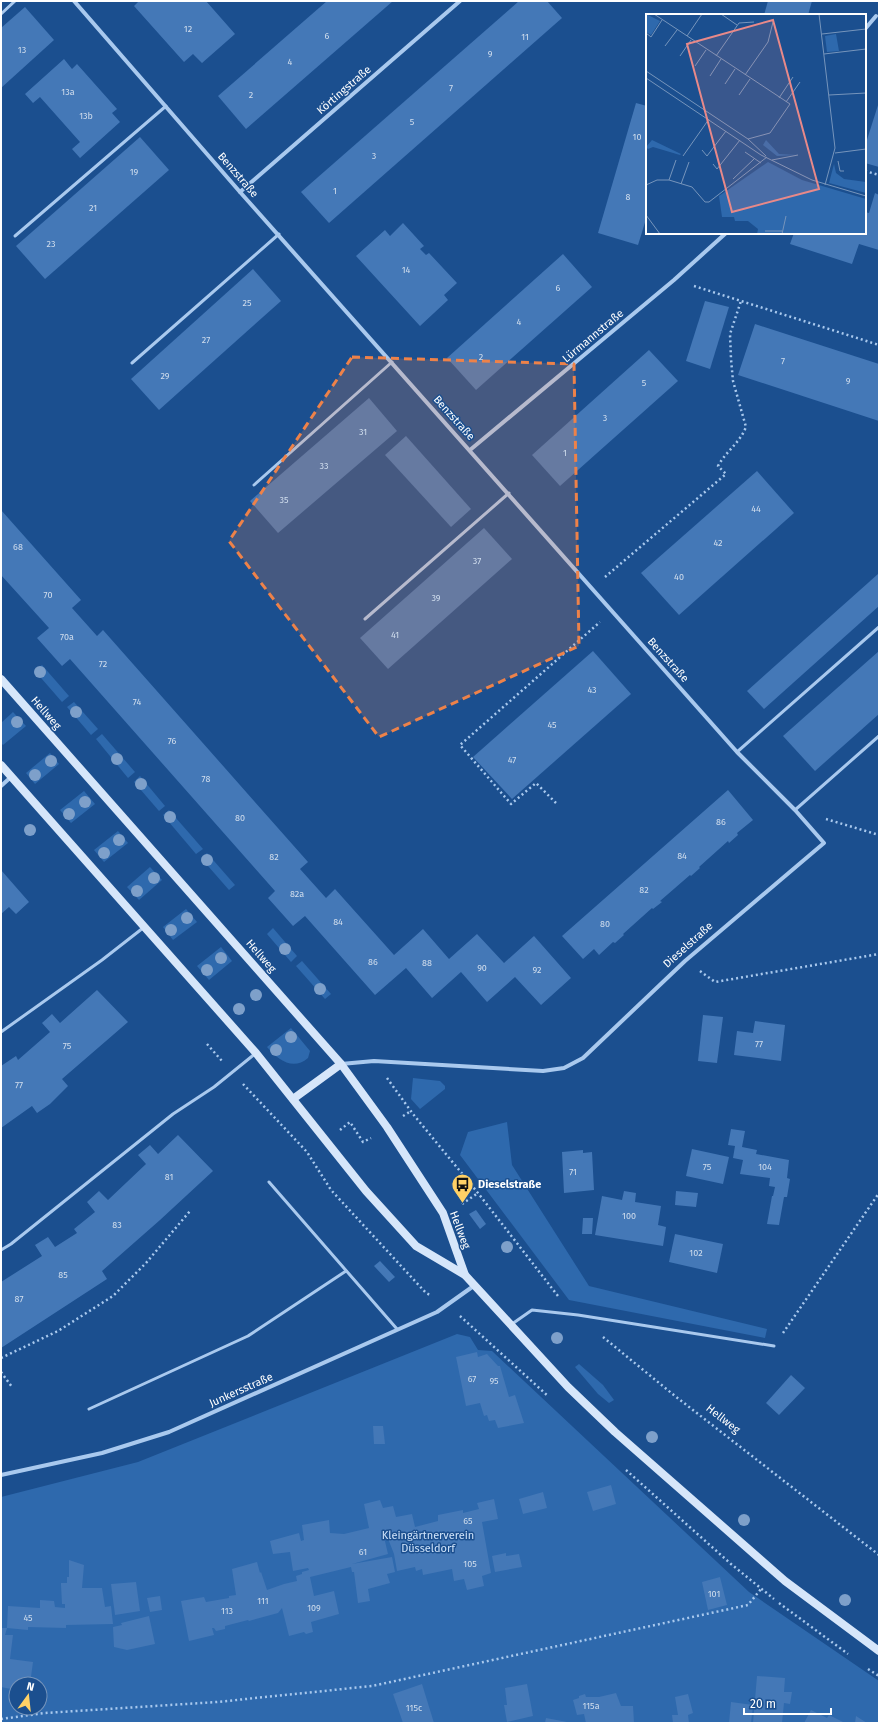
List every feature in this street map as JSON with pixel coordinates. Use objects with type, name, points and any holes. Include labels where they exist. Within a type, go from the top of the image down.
[{"type":"main road","name":"Hellweg","points":[[1,679],[340,1064],[387,1127],[443,1213],[465,1275]]},
{"type":"main road","name":"Hellweg","points":[[1,765],[256,1053],[366,1191],[416,1246],[465,1275],[512,1324],[568,1387],[615,1432],[785,1581],[879,1651]]},
{"type":"main road","points":[[293,1099],[340,1064]]},
{"type":"street","name":"Benzstraße","points":[[74,1],[240,192],[738,752],[824,842]]},
{"type":"street","name":"Körtingstraße","points":[[240,192],[460,1]]},
{"type":"street","points":[[866,28],[876,16]]},
{"type":"street","name":"Lürmannstraße","points":[[470,450],[674,280],[725,234]]},
{"type":"street","points":[[1,786],[12,777]]},
{"type":"street","name":"Dieselstraße","points":[[340,1064],[374,1061],[543,1071],[564,1068],[583,1058],[685,961],[824,842]]},
{"type":"street","name":"Junkersstraße","points":[[1,1475],[102,1453],[169,1432],[437,1312],[475,1285]]},
{"type":"lane","points":[[1,14],[15,1]]},
{"type":"lane","points":[[15,236],[166,106]]},
{"type":"lane","points":[[132,363],[278,234]]},
{"type":"lane","points":[[254,485],[392,362]]},
{"type":"lane","points":[[365,619],[509,493]]},
{"type":"lane","points":[[738,752],[879,627]]},
{"type":"lane","points":[[795,810],[879,736]]},
{"type":"lane","points":[[1,1032],[102,960],[145,927]]},
{"type":"lane","points":[[1,1250],[11,1244],[173,1114],[214,1087],[256,1053]]},
{"type":"lane","points":[[269,1182],[397,1329]]},
{"type":"lane","points":[[89,1409],[248,1336],[346,1271]]},
{"type":"lane","points":[[512,1324],[532,1310],[578,1315],[774,1346]]},
{"type":"path","points":[[866,171],[879,175]]},
{"type":"path","points":[[674,280],[879,345]]},
{"type":"path","points":[[592,588],[726,474],[718,466],[723,456],[738,443],[746,427],[733,381],[730,334],[741,301]]},
{"type":"path","points":[[556,803],[536,782],[511,804],[460,745],[613,611]]},
{"type":"path","points":[[804,820],[817,816],[879,835]]},
{"type":"path","points":[[685,961],[715,982],[879,954]]},
{"type":"path","points":[[207,1044],[307,1152],[331,1190],[413,1277],[426,1293]]},
{"type":"path","name":"Hellweg","points":[[394,1089],[478,1193],[554,1291],[578,1315],[675,1396],[879,1555]]},
{"type":"path","points":[[307,1152],[350,1122],[363,1142],[411,1111]]},
{"type":"path","points":[[462,1204],[478,1193]]},
{"type":"path","points":[[774,1346],[879,1193]]},
{"type":"path","points":[[1,1358],[58,1331],[112,1296],[146,1263],[190,1211]]},
{"type":"path","points":[[1,1372],[12,1386]]},
{"type":"path","points":[[1,1719],[45,1713],[217,1702],[372,1686],[748,1605],[761,1589]]},
{"type":"highlighted area","points":[[352,357],[574,364],[579,646],[379,737],[229,541]]},
{"type":"green space","points":[[42,665],[69,696],[62,702],[35,671]]},
{"type":"green space","points":[[74,702],[98,729],[91,735],[67,707]]},
{"type":"green space","points":[[13,712],[26,726],[3,745],[1,743],[1,723]]},
{"type":"green space","points":[[102,734],[135,772],[128,778],[96,739]]},
{"type":"green space","points":[[50,753],[59,764],[35,784],[26,773]]},
{"type":"green space","points":[[140,776],[165,806],[159,811],[134,782]]},
{"type":"green space","points":[[84,791],[95,804],[71,823],[60,810]]},
{"type":"green space","points":[[169,810],[203,849],[196,854],[163,815]]},
{"type":"green space","points":[[118,831],[128,843],[104,862],[94,850]]},
{"type":"green space","points":[[207,853],[235,885],[229,890],[201,858]]},
{"type":"green space","points":[[150,867],[162,880],[139,900],[127,887]]},
{"type":"green space","points":[[186,909],[197,922],[173,940],[163,927]]},
{"type":"green space","points":[[273,928],[297,956],[291,962],[267,934]]},
{"type":"green space","points":[[221,947],[232,961],[209,980],[197,966]]},
{"type":"green space","points":[[302,961],[331,994],[325,999],[296,966]]},
{"type":"green space","points":[[291,1028],[310,1051],[308,1058],[297,1064],[291,1064],[281,1060],[267,1047]]},
{"type":"green space","points":[[413,1078],[440,1081],[445,1086],[445,1089],[420,1109],[411,1099]]},
{"type":"green space","points":[[507,1122],[512,1165],[589,1286],[767,1329],[765,1338],[569,1300],[460,1155],[468,1132]]},
{"type":"green space","name":"Kleingärtnerverein Düsseldorf","points":[[457,1334],[470,1337],[478,1350],[492,1351],[749,1592],[879,1681],[879,1723],[1,1723],[1,1497],[138,1462]]},
{"type":"green space","points":[[579,1364],[603,1385],[614,1400],[609,1403],[598,1394],[575,1367]]},
{"type":"building","points":[[139,1],[206,1],[235,34],[202,63],[193,54],[184,62],[134,6]]},
{"type":"building","points":[[327,1],[393,1],[246,129],[218,96]]},
{"type":"building","points":[[519,1],[547,1],[562,18],[329,223],[301,192]]},
{"type":"building","points":[[768,1],[812,1],[808,14],[764,14]]},
{"type":"building","points":[[25,7],[54,40],[1,88],[1,28]]},
{"type":"building","points":[[64,59],[72,69],[77,64],[117,109],[112,113],[120,122],[80,158],[72,149],[80,142],[40,97],[33,103],[25,94]]},
{"type":"building","points":[[879,102],[879,167],[866,163],[866,143]]},
{"type":"building","points":[[636,103],[646,106],[646,219],[638,245],[598,233]]},
{"type":"building","points":[[140,137],[169,170],[45,279],[16,246]]},
{"type":"building","points":[[875,193],[879,195],[879,250],[859,244],[852,264],[790,244],[794,234],[866,234],[866,212],[869,213]]},
{"type":"building","points":[[403,223],[424,246],[420,249],[426,255],[429,253],[457,283],[444,295],[448,300],[420,326],[356,256],[385,230],[390,236]]},
{"type":"building","points":[[563,254],[592,287],[476,390],[447,358]]},
{"type":"building","points":[[253,269],[281,301],[159,410],[131,379]]},
{"type":"building","points":[[705,301],[729,307],[710,369],[686,361]]},
{"type":"building","points":[[755,324],[879,364],[879,421],[738,375]]},
{"type":"building","points":[[649,350],[678,381],[560,486],[532,455]]},
{"type":"building","points":[[369,398],[397,431],[278,533],[250,501]]},
{"type":"building","points":[[406,436],[471,509],[451,527],[385,455]]},
{"type":"building","points":[[757,471],[794,513],[679,615],[641,573]]},
{"type":"building","points":[[1,510],[81,600],[72,608],[97,636],[103,630],[308,862],[300,869],[326,898],[335,889],[394,955],[423,929],[449,959],[477,934],[504,963],[534,936],[571,978],[541,1005],[515,977],[487,1002],[461,972],[432,998],[406,968],[375,995],[305,916],[293,926],[268,898],[275,891],[70,659],[62,666],[37,638],[49,628],[1,575]]},
{"type":"building","points":[[484,528],[512,559],[388,669],[360,638]]},
{"type":"building","points":[[878,574],[879,606],[764,709],[747,691]]},
{"type":"building","points":[[593,651],[631,694],[512,799],[473,757]]},
{"type":"building","points":[[879,651],[879,714],[815,771],[783,736]]},
{"type":"building","points":[[728,790],[753,820],[737,833],[738,835],[729,843],[728,841],[691,876],[690,875],[660,901],[662,902],[653,909],[652,908],[615,943],[613,942],[599,955],[594,949],[583,959],[562,936]]},
{"type":"building","points":[[1,870],[29,902],[16,914],[9,907],[1,914]]},
{"type":"building","points":[[97,990],[128,1022],[62,1079],[68,1086],[50,1104],[37,1113],[32,1106],[1,1128],[1,1066],[16,1056],[18,1060],[50,1032],[42,1023],[52,1014],[60,1023]]},
{"type":"building","points":[[703,1015],[723,1017],[717,1063],[698,1061]]},
{"type":"building","points":[[755,1021],[785,1025],[781,1061],[734,1055],[737,1031],[753,1033]]},
{"type":"building","points":[[731,1129],[745,1131],[742,1147],[757,1150],[756,1154],[789,1160],[787,1178],[790,1179],[787,1197],[784,1197],[779,1225],[767,1224],[775,1187],[769,1186],[770,1178],[740,1174],[743,1160],[733,1158],[735,1146],[728,1145]]},
{"type":"building","points":[[178,1135],[213,1171],[102,1271],[107,1279],[1,1348],[1,1282],[42,1256],[35,1245],[48,1237],[55,1247],[77,1233],[74,1229],[95,1212],[87,1202],[99,1191],[108,1200],[146,1164],[138,1155],[150,1145],[158,1154]]},
{"type":"building","points":[[692,1149],[729,1157],[723,1184],[686,1176]]},
{"type":"building","points":[[583,1150],[583,1153],[592,1152],[594,1190],[564,1193],[562,1152]]},
{"type":"building","points":[[624,1191],[636,1193],[635,1202],[661,1206],[658,1225],[666,1227],[663,1246],[595,1235],[602,1196],[622,1200]]},
{"type":"building","points":[[676,1191],[698,1193],[696,1207],[675,1205]]},
{"type":"building","points":[[476,1210],[486,1224],[480,1229],[469,1214]]},
{"type":"building","points":[[583,1218],[593,1218],[592,1234],[582,1234]]},
{"type":"building","points":[[675,1234],[723,1244],[717,1273],[669,1262]]},
{"type":"building","points":[[380,1261],[395,1277],[389,1282],[374,1266]]},
{"type":"building","points":[[477,1352],[478,1357],[487,1354],[498,1366],[500,1366],[509,1397],[515,1395],[524,1423],[498,1428],[495,1420],[489,1421],[487,1415],[484,1416],[480,1403],[466,1406],[456,1357]]},
{"type":"building","points":[[791,1375],[805,1388],[779,1415],[766,1403]]},
{"type":"building","points":[[373,1426],[383,1426],[385,1444],[374,1444]]},
{"type":"building","points":[[611,1485],[616,1504],[593,1511],[587,1492]]},
{"type":"building","points":[[543,1492],[547,1508],[523,1514],[519,1499]]},
{"type":"building","points":[[494,1499],[498,1519],[482,1522],[491,1573],[482,1576],[484,1586],[467,1590],[464,1579],[454,1581],[452,1569],[423,1575],[422,1569],[416,1571],[415,1567],[397,1571],[394,1554],[387,1536],[384,1537],[388,1554],[352,1564],[392,1557],[395,1572],[387,1574],[390,1583],[368,1589],[370,1601],[358,1603],[354,1572],[352,1572],[351,1567],[310,1577],[314,1596],[334,1591],[339,1614],[311,1622],[313,1632],[306,1634],[304,1632],[289,1636],[282,1608],[278,1613],[225,1626],[225,1629],[216,1631],[212,1628],[214,1635],[189,1641],[181,1601],[204,1597],[206,1602],[229,1598],[229,1596],[236,1595],[232,1569],[257,1562],[267,1590],[297,1581],[296,1576],[309,1570],[308,1568],[293,1571],[290,1552],[273,1554],[270,1541],[299,1533],[301,1541],[304,1540],[302,1525],[329,1520],[330,1533],[344,1534],[369,1528],[364,1504],[380,1500],[383,1508],[393,1506],[396,1517],[412,1514],[415,1527],[438,1521],[438,1515],[463,1510],[463,1513],[479,1509],[477,1503]]},
{"type":"building","points":[[506,1553],[506,1556],[519,1554],[522,1567],[495,1572],[492,1556]]},
{"type":"building","points":[[69,1560],[84,1565],[82,1588],[102,1588],[105,1607],[111,1606],[113,1624],[66,1625],[66,1628],[28,1627],[28,1630],[7,1628],[8,1606],[40,1608],[40,1600],[54,1601],[55,1607],[65,1608],[65,1604],[62,1604],[61,1583],[67,1583],[67,1577],[69,1577]]},
{"type":"building","points":[[720,1577],[727,1605],[708,1610],[702,1582]]},
{"type":"building","points":[[136,1582],[140,1611],[115,1615],[111,1584]]},
{"type":"building","points":[[160,1596],[162,1610],[150,1612],[147,1598]]},
{"type":"building","points":[[149,1616],[155,1644],[127,1650],[114,1647],[113,1627],[122,1625],[121,1623]]},
{"type":"building","points":[[1,1628],[7,1628],[5,1635],[13,1635],[10,1659],[33,1662],[31,1676],[8,1676],[8,1688],[1,1687]]},
{"type":"building","points":[[757,1676],[785,1678],[784,1692],[792,1692],[790,1704],[784,1703],[782,1723],[753,1723]]},
{"type":"building","points":[[422,1684],[434,1723],[403,1723],[393,1694]]},
{"type":"building","points":[[527,1684],[533,1716],[507,1722],[504,1705],[507,1705],[505,1688]]},
{"type":"building","points":[[616,1693],[621,1706],[633,1706],[634,1723],[586,1723],[584,1714],[577,1715],[573,1700],[579,1698],[579,1696],[585,1694],[586,1697],[599,1697]]},
{"type":"building","points":[[688,1694],[693,1713],[688,1715],[689,1723],[673,1723],[672,1715],[678,1715],[675,1697]]},
{"type":"building","points":[[731,1702],[753,1705],[751,1723],[729,1723]]},
{"type":"building","points":[[811,1710],[827,1718],[829,1715],[845,1723],[804,1723]]},
{"type":"building","points":[[856,1716],[867,1723],[855,1723]]},
{"type":"building","points":[[546,1718],[567,1722],[567,1723],[545,1723]]},
{"type":"place","name":"Dieselstraße","points":[[462,1204]]}]
